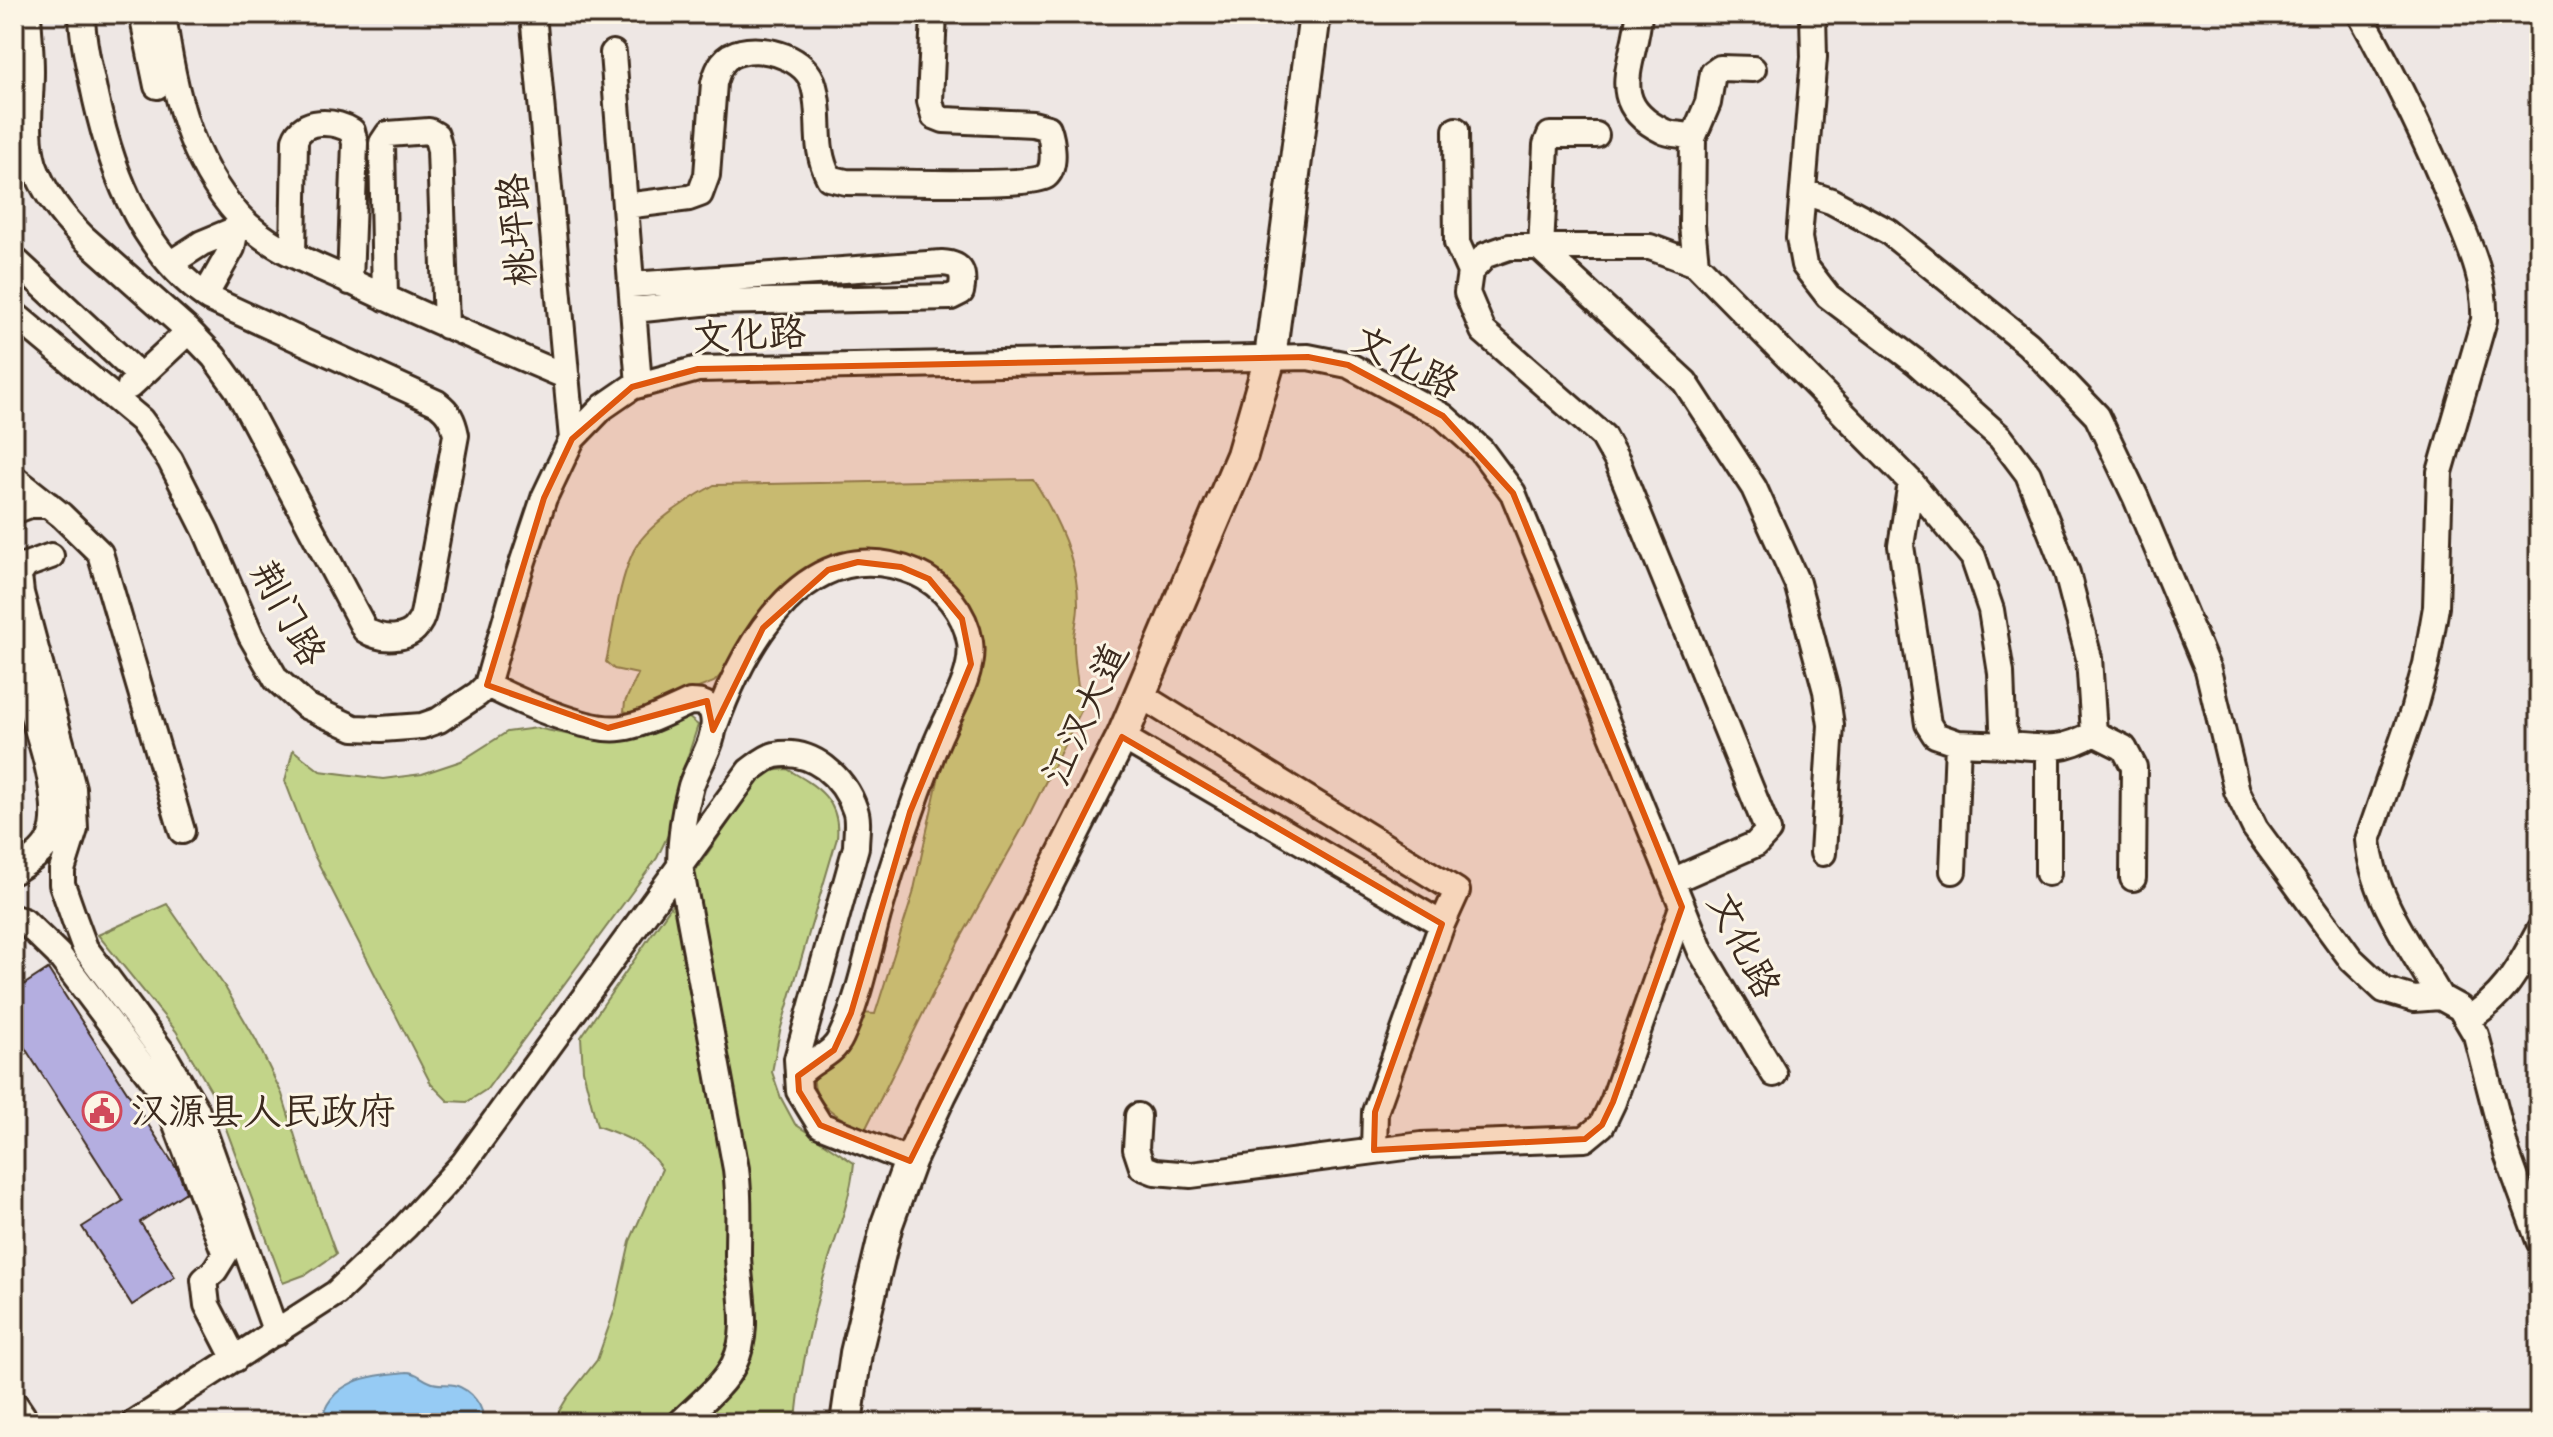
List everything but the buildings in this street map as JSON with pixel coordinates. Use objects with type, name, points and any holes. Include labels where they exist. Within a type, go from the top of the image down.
[{"type":"main road","name":"江汉大道","points":[[846,1423],[856,1353],[887,1224],[910,1161],[1122,737],[1242,455],[1270,358],[1315,14]]},
{"type":"main road","points":[[14,1408],[24,1423]]},
{"type":"street","points":[[28,14],[30,142],[40,177],[62,216],[214,357],[237,389],[365,630],[385,638],[414,630],[420,622],[425,604],[456,435],[446,409],[205,296],[171,263],[152,239],[123,191],[111,160],[99,116],[82,14]]},
{"type":"street","points":[[142,14],[157,86],[197,185],[213,207],[236,229]]},
{"type":"street","points":[[163,14],[180,107],[210,178],[241,218],[258,233],[293,254],[350,282],[567,377]]},
{"type":"street","name":"桃坪路","points":[[533,14],[572,439]]},
{"type":"street","points":[[625,206],[700,194],[707,175],[714,83],[718,70],[724,60],[735,53],[749,50],[781,54],[795,62],[814,83],[817,138],[820,157],[829,178],[846,182],[993,182],[1035,180],[1047,176],[1052,160],[1048,128],[1033,124],[944,120],[934,116],[930,101],[934,14]]},
{"type":"street","points":[[1639,14],[1635,46],[1629,55],[1628,99],[1643,117],[1666,134],[1690,135],[1693,138]]},
{"type":"street","points":[[1813,14],[1814,57],[1799,238],[1804,265],[1828,296],[1917,363],[2000,437],[2028,474],[2067,573],[2089,658],[2094,733]]},
{"type":"street","points":[[2360,14],[2429,147],[2478,269],[2485,297],[2484,320],[2440,472],[2436,607],[2426,664],[2368,840],[2370,861],[2377,883],[2400,929],[2440,997],[2460,1008],[2476,1035],[2507,1154],[2539,1241]]},
{"type":"street","points":[[613,53],[639,385]]},
{"type":"street","points":[[1696,264],[1692,225],[1693,138],[1708,103],[1713,73],[1720,68],[1753,69]]},
{"type":"street","points":[[293,254],[295,140],[298,130],[307,125],[345,126],[352,131],[355,143],[350,282]]},
{"type":"street","points":[[1456,130],[1457,243],[1470,272],[1467,293],[1483,331],[1603,436],[1617,461],[1768,831],[1756,844],[1672,881]]},
{"type":"street","points":[[385,298],[382,143],[388,134],[429,131],[436,135],[440,150],[446,326]]},
{"type":"street","points":[[1541,249],[1546,145],[1550,135],[1596,135]]},
{"type":"street","points":[[1804,192],[1831,201],[1889,232],[2028,344],[2097,416],[2136,498],[2208,670],[2237,791],[2255,828],[2351,959],[2384,990],[2414,999],[2440,997]]},
{"type":"street","points":[[205,296],[232,248],[236,229]]},
{"type":"street","points":[[171,263],[202,243],[236,229]]},
{"type":"street","points":[[1470,272],[1486,255],[1509,247],[1650,247],[1696,264],[1911,482],[1973,557],[1991,610],[2001,673],[2003,726],[2008,745]]},
{"type":"street","points":[[1541,249],[1685,382],[1754,488],[1797,583],[1826,691],[1831,725],[1823,853]]},
{"type":"street","points":[[14,259],[140,376]]},
{"type":"street","points":[[631,285],[942,263],[954,264],[962,276],[961,292],[951,297],[736,301],[633,310]]},
{"type":"street","name":"荆门路","points":[[14,314],[141,420],[170,460],[206,531],[251,636],[276,679],[299,702],[354,728],[408,728],[439,720],[469,703],[487,685]]},
{"type":"street","points":[[117,398],[189,331]]},
{"type":"street","name":"文化路","points":[[572,439],[603,407],[639,385],[698,369],[1308,357],[1348,365],[1443,416],[1481,450],[1513,493],[1701,952],[1774,1074]]},
{"type":"street","points":[[572,439],[544,498],[487,685],[517,700],[573,720],[608,728],[621,728],[690,702],[702,702],[710,707],[714,717],[713,730]]},
{"type":"street","points":[[14,478],[49,505],[100,553],[182,831]]},
{"type":"street","points":[[1911,482],[1901,546],[1928,724],[1935,735],[1958,743],[2048,748],[2076,744],[2094,733]]},
{"type":"street","points":[[14,511],[30,505],[49,505]]},
{"type":"street","points":[[14,871],[49,842],[55,824],[54,795],[19,575],[26,565],[51,556]]},
{"type":"street","points":[[680,1423],[734,1364],[743,1329],[738,1259],[740,1202],[736,1169],[680,866],[680,826],[692,783],[740,665],[763,628],[809,581],[828,570],[858,562],[877,562],[901,567],[929,579],[951,599],[969,640],[971,664],[935,745],[910,812],[851,1013],[834,1050],[812,1061],[798,1076]]},
{"type":"street","points":[[14,659],[68,761],[76,811],[75,829],[62,870],[62,884],[85,948],[163,1053],[196,1109],[276,1333]]},
{"type":"street","points":[[1140,695],[1457,891],[1442,924],[1375,1112],[1374,1150]]},
{"type":"street","points":[[2094,733],[2124,748],[2134,767],[2133,878]]},
{"type":"street","points":[[1122,737],[1442,924]]},
{"type":"street","points":[[1953,871],[1958,743]]},
{"type":"street","points":[[2048,748],[2048,873]]},
{"type":"street","points":[[134,1423],[336,1293],[405,1227],[463,1164],[749,771],[772,755],[794,754],[809,758],[831,771],[856,811],[856,847],[797,1059],[799,1091],[820,1125],[910,1161]]},
{"type":"street","points":[[1138,1116],[1136,1149],[1142,1167],[1155,1172],[1191,1175],[1421,1145],[1585,1139],[1602,1125],[1613,1102],[1682,907]]},
{"type":"street","points":[[14,918],[24,921],[58,954],[157,1085],[171,1111],[225,1254],[204,1280],[207,1305],[235,1359]]},
{"type":"street","points":[[2467,1019],[2488,1007],[2513,978],[2539,931]]},
{"type":"highlighted area","points":[[1308,357],[1348,365],[1443,416],[1513,493],[1682,907],[1613,1102],[1602,1125],[1585,1139],[1374,1150],[1375,1112],[1442,924],[1122,737],[910,1161],[820,1125],[799,1091],[798,1076],[834,1050],[851,1013],[910,812],[971,664],[962,619],[929,579],[901,567],[858,562],[828,570],[763,628],[713,730],[707,701],[608,728],[487,685],[544,498],[572,439],[632,387],[698,369]]},
{"type":"green space","points":[[1033,479],[1058,523],[1075,573],[1078,610],[1074,643],[1078,686],[1090,693],[1024,825],[958,943],[864,1132],[837,1116],[821,1101],[814,1084],[815,1073],[842,1058],[861,1013],[875,1014],[913,894],[940,771],[956,725],[973,694],[982,663],[979,639],[959,593],[948,579],[913,560],[870,549],[834,556],[804,573],[750,628],[725,671],[714,682],[632,714],[624,711],[625,702],[638,674],[614,669],[606,662],[620,592],[639,542],[681,505],[714,485]]},
{"type":"green space","points":[[688,717],[698,725],[677,790],[668,835],[657,858],[487,1089],[467,1102],[448,1101],[431,1084],[312,851],[285,781],[293,750],[320,771],[383,779],[422,774],[461,761],[507,732],[537,728],[604,742],[655,732]]},
{"type":"green space","points":[[787,769],[817,788],[831,804],[837,838],[780,1031],[772,1072],[795,1124],[854,1163],[845,1208],[809,1335],[796,1423],[552,1423],[597,1360],[615,1309],[630,1241],[662,1169],[634,1142],[597,1126],[583,1070],[581,1037],[758,780],[769,771]]},
{"type":"green space","points":[[167,904],[225,987],[256,1040],[282,1094],[336,1254],[307,1274],[283,1283],[214,1096],[176,1031],[98,935]]},
{"type":"water","points":[[407,1372],[433,1383],[455,1385],[466,1391],[479,1405],[483,1423],[321,1423],[332,1397],[353,1382]]},
{"type":"place","name":"汉源县人民政府","points":[[102,1111]]}]
